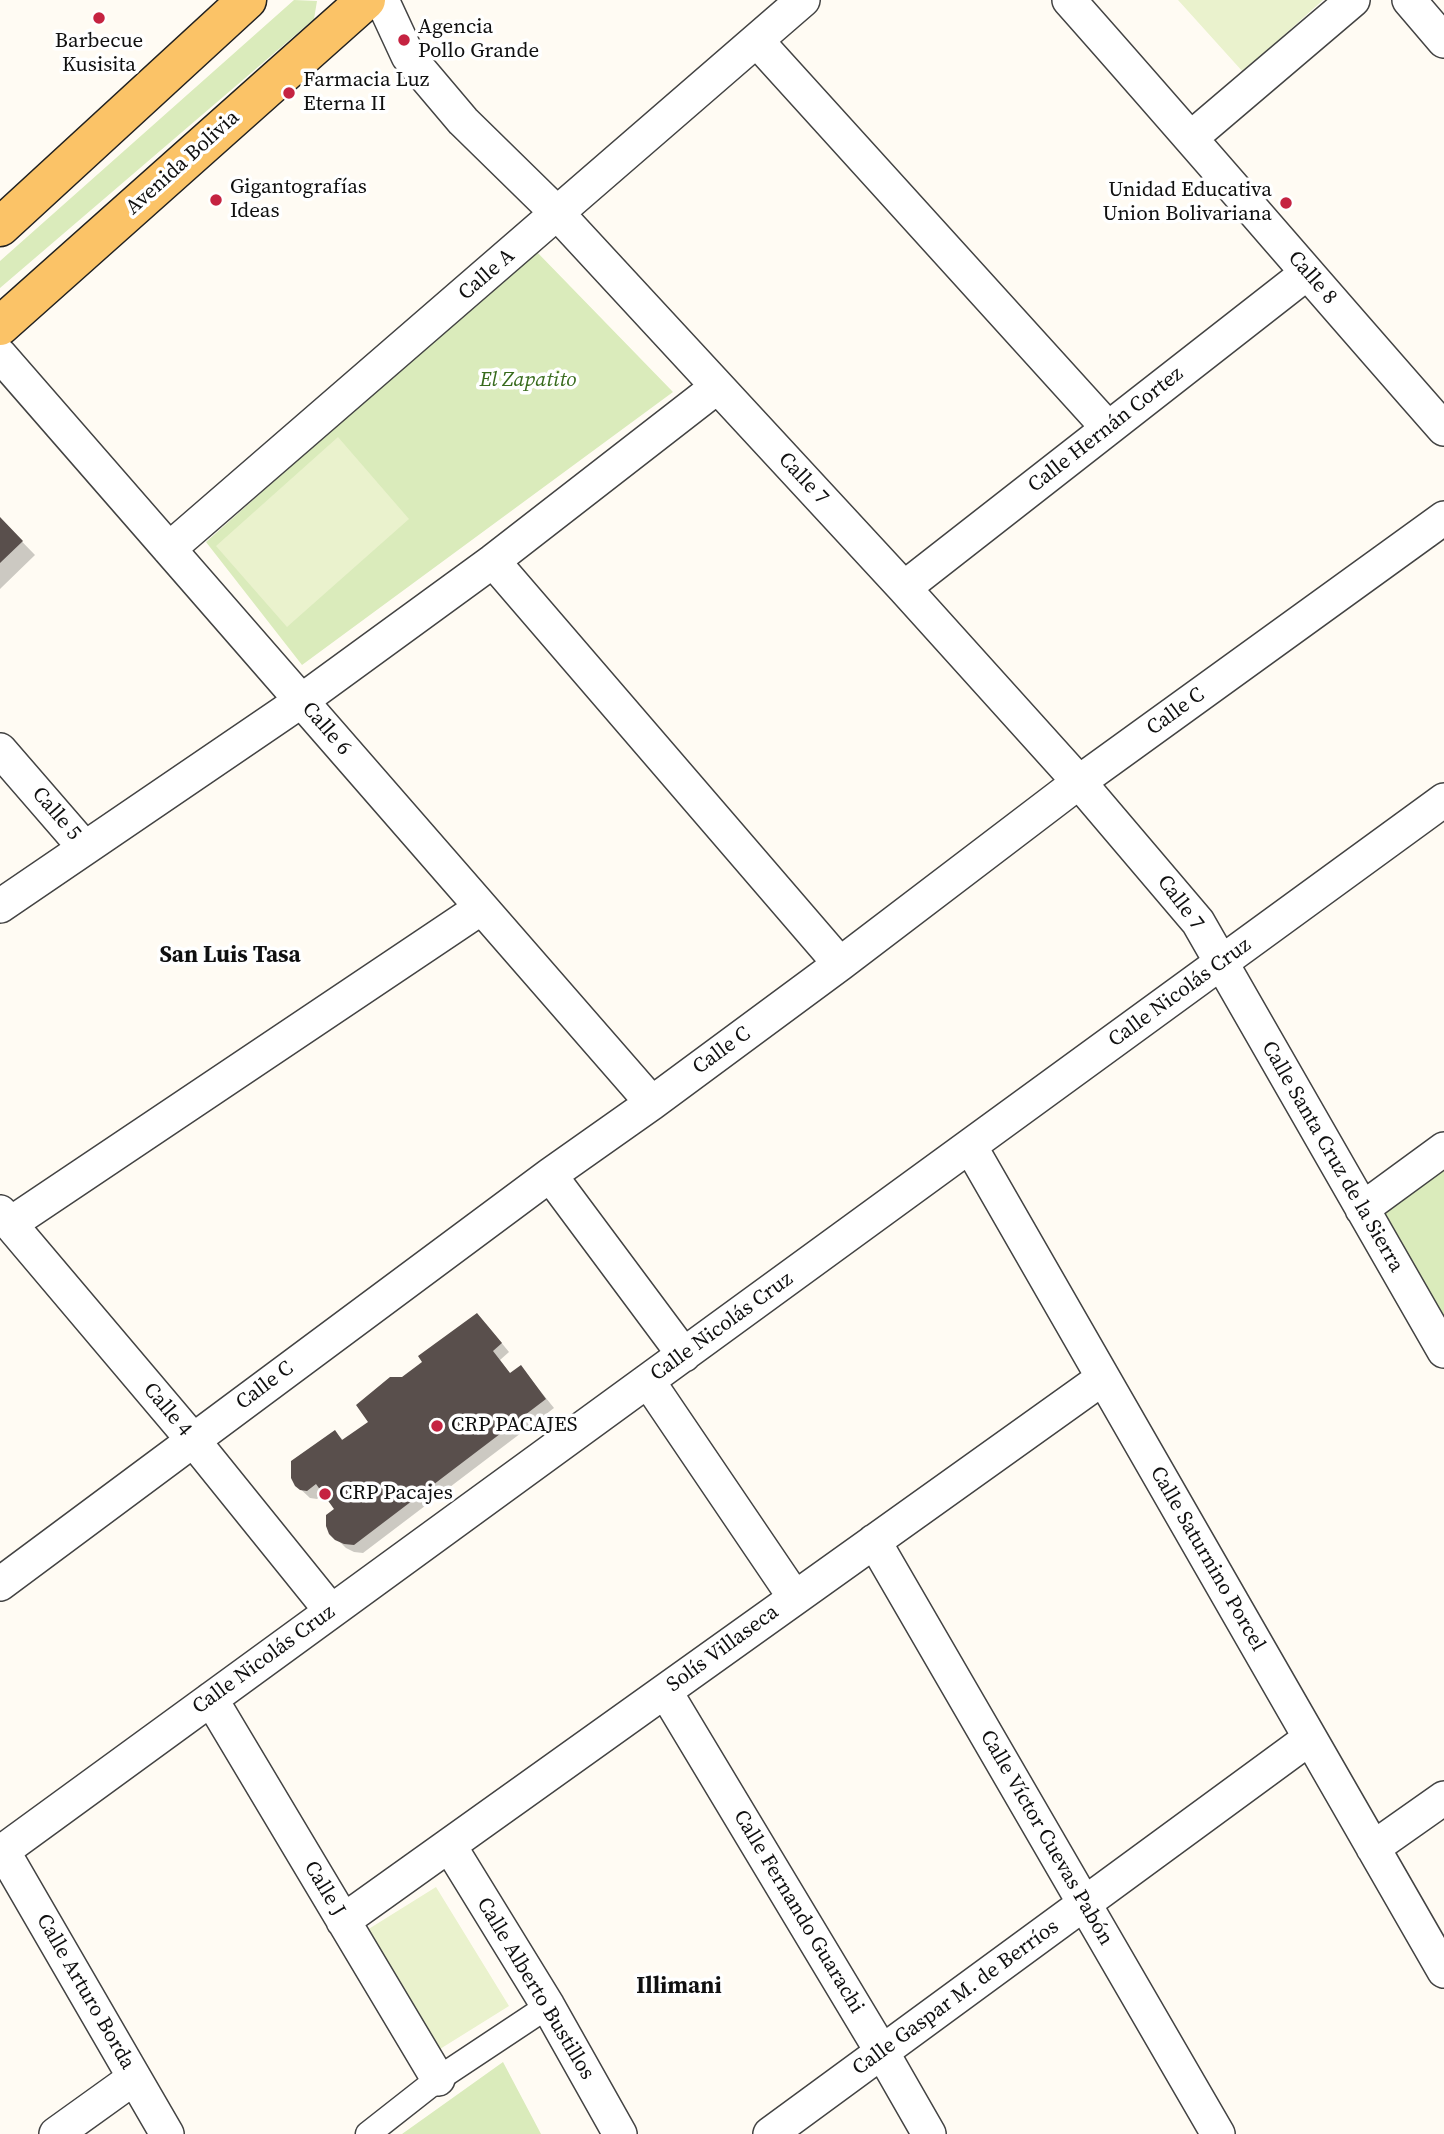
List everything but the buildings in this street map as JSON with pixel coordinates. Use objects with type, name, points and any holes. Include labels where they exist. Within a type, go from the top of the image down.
[{"type":"main road","points":[[0,227],[247,0]]},
{"type":"main road","name":"Avenida Bolivia","points":[[0,326],[366,0]]},
{"type":"street","name":"Calle 7","points":[[382,0],[408,56],[463,121],[558,214],[904,588],[1079,782],[1198,922],[1221,964]]},
{"type":"street","name":"Calle A","points":[[169,549],[803,0]]},
{"type":"street","name":"Calle 8","points":[[1069,0],[1192,137],[1444,429]]},
{"type":"street","points":[[1192,137],[1353,0]]},
{"type":"street","points":[[1409,0],[1444,41]]},
{"type":"street","points":[[757,41],[1108,428]]},
{"type":"street","name":"Calle Hernán Cortez","points":[[904,588],[1307,273]]},
{"type":"street","name":"Calle 6","points":[[0,355],[652,1103]]},
{"type":"street","points":[[0,906],[301,701],[493,561],[717,387]]},
{"type":"street","name":"Calle C","points":[[0,1584],[550,1175],[840,964],[1079,782],[1444,518]]},
{"type":"street","points":[[493,561],[840,964]]},
{"type":"street","name":"Calle 5","points":[[0,750],[85,847]]},
{"type":"street","name":"Calle Nicolás Cruz","points":[[2,1852],[1444,800]]},
{"type":"street","points":[[5,1218],[481,908]]},
{"type":"street","name":"Calle Santa Cruz de la Sierra","points":[[1221,964],[1444,1351]]},
{"type":"street","name":"Calle Saturnino Porcel","points":[[970,1146],[1444,1971]]},
{"type":"street","points":[[1362,1209],[1444,1149]]},
{"type":"street","points":[[550,1175],[684,1354]]},
{"type":"street","name":"Calle 4","points":[[5,1218],[192,1440],[331,1611]]},
{"type":"street","name":"Solís Villaseca","points":[[343,1921],[1103,1378]]},
{"type":"street","points":[[648,1381],[795,1598]]},
{"type":"street","name":"Calle Víctor Cuevas Pabón","points":[[874,1541],[1218,2134]]},
{"type":"street","name":"Calle Fernando Guarachi","points":[[665,1691],[929,2134]]},
{"type":"street","name":"Calle J","points":[[211,1699],[438,2079]]},
{"type":"street","name":"Calle Gaspar M. de Berríos","points":[[771,2134],[1310,1738]]},
{"type":"street","points":[[1373,1848],[1444,1798]]},
{"type":"street","name":"Calle Alberto Bustillos","points":[[449,1845],[548,2006],[620,2134]]},
{"type":"street","name":"Calle Arturo Borda","points":[[2,1852],[167,2134]]},
{"type":"street","points":[[368,2134],[438,2079],[548,2006]]},
{"type":"street","points":[[56,2134],[134,2078]]},
{"type":"green space","points":[[294,0],[317,1],[314,19],[0,288],[0,261]]},
{"type":"green space","points":[[1178,0],[1323,0],[1243,72]]},
{"type":"green space","name":"El Zapatito","points":[[534,249],[673,392],[302,665],[206,542]]},
{"type":"green space","points":[[338,437],[409,519],[287,627],[216,546]]},
{"type":"green space","points":[[1444,1169],[1444,1330],[1377,1217]]},
{"type":"green space","points":[[436,1887],[509,2006],[440,2049],[367,1930]]},
{"type":"green space","points":[[503,2062],[541,2134],[402,2134]]},
{"type":"place","name":"Barbecue Kusisita","points":[[99,18]]},
{"type":"place","name":"Agencia Pollo Grande","points":[[404,40]]},
{"type":"place","name":"Farmacia Luz Eterna II","points":[[289,93]]},
{"type":"place","name":"Gigantografías Ideas","points":[[216,200]]},
{"type":"place","name":"Unidad Educativa Union Bolivariana","points":[[1286,203]]},
{"type":"place","name":"CRP PACAJES","points":[[437,1426]]},
{"type":"place","name":"CRP Pacajes","points":[[325,1494]]},
{"type":"district","name":"San Luis Tasa","points":[[230,956]]},
{"type":"district","name":"Illimani","points":[[679,1987]]}]
